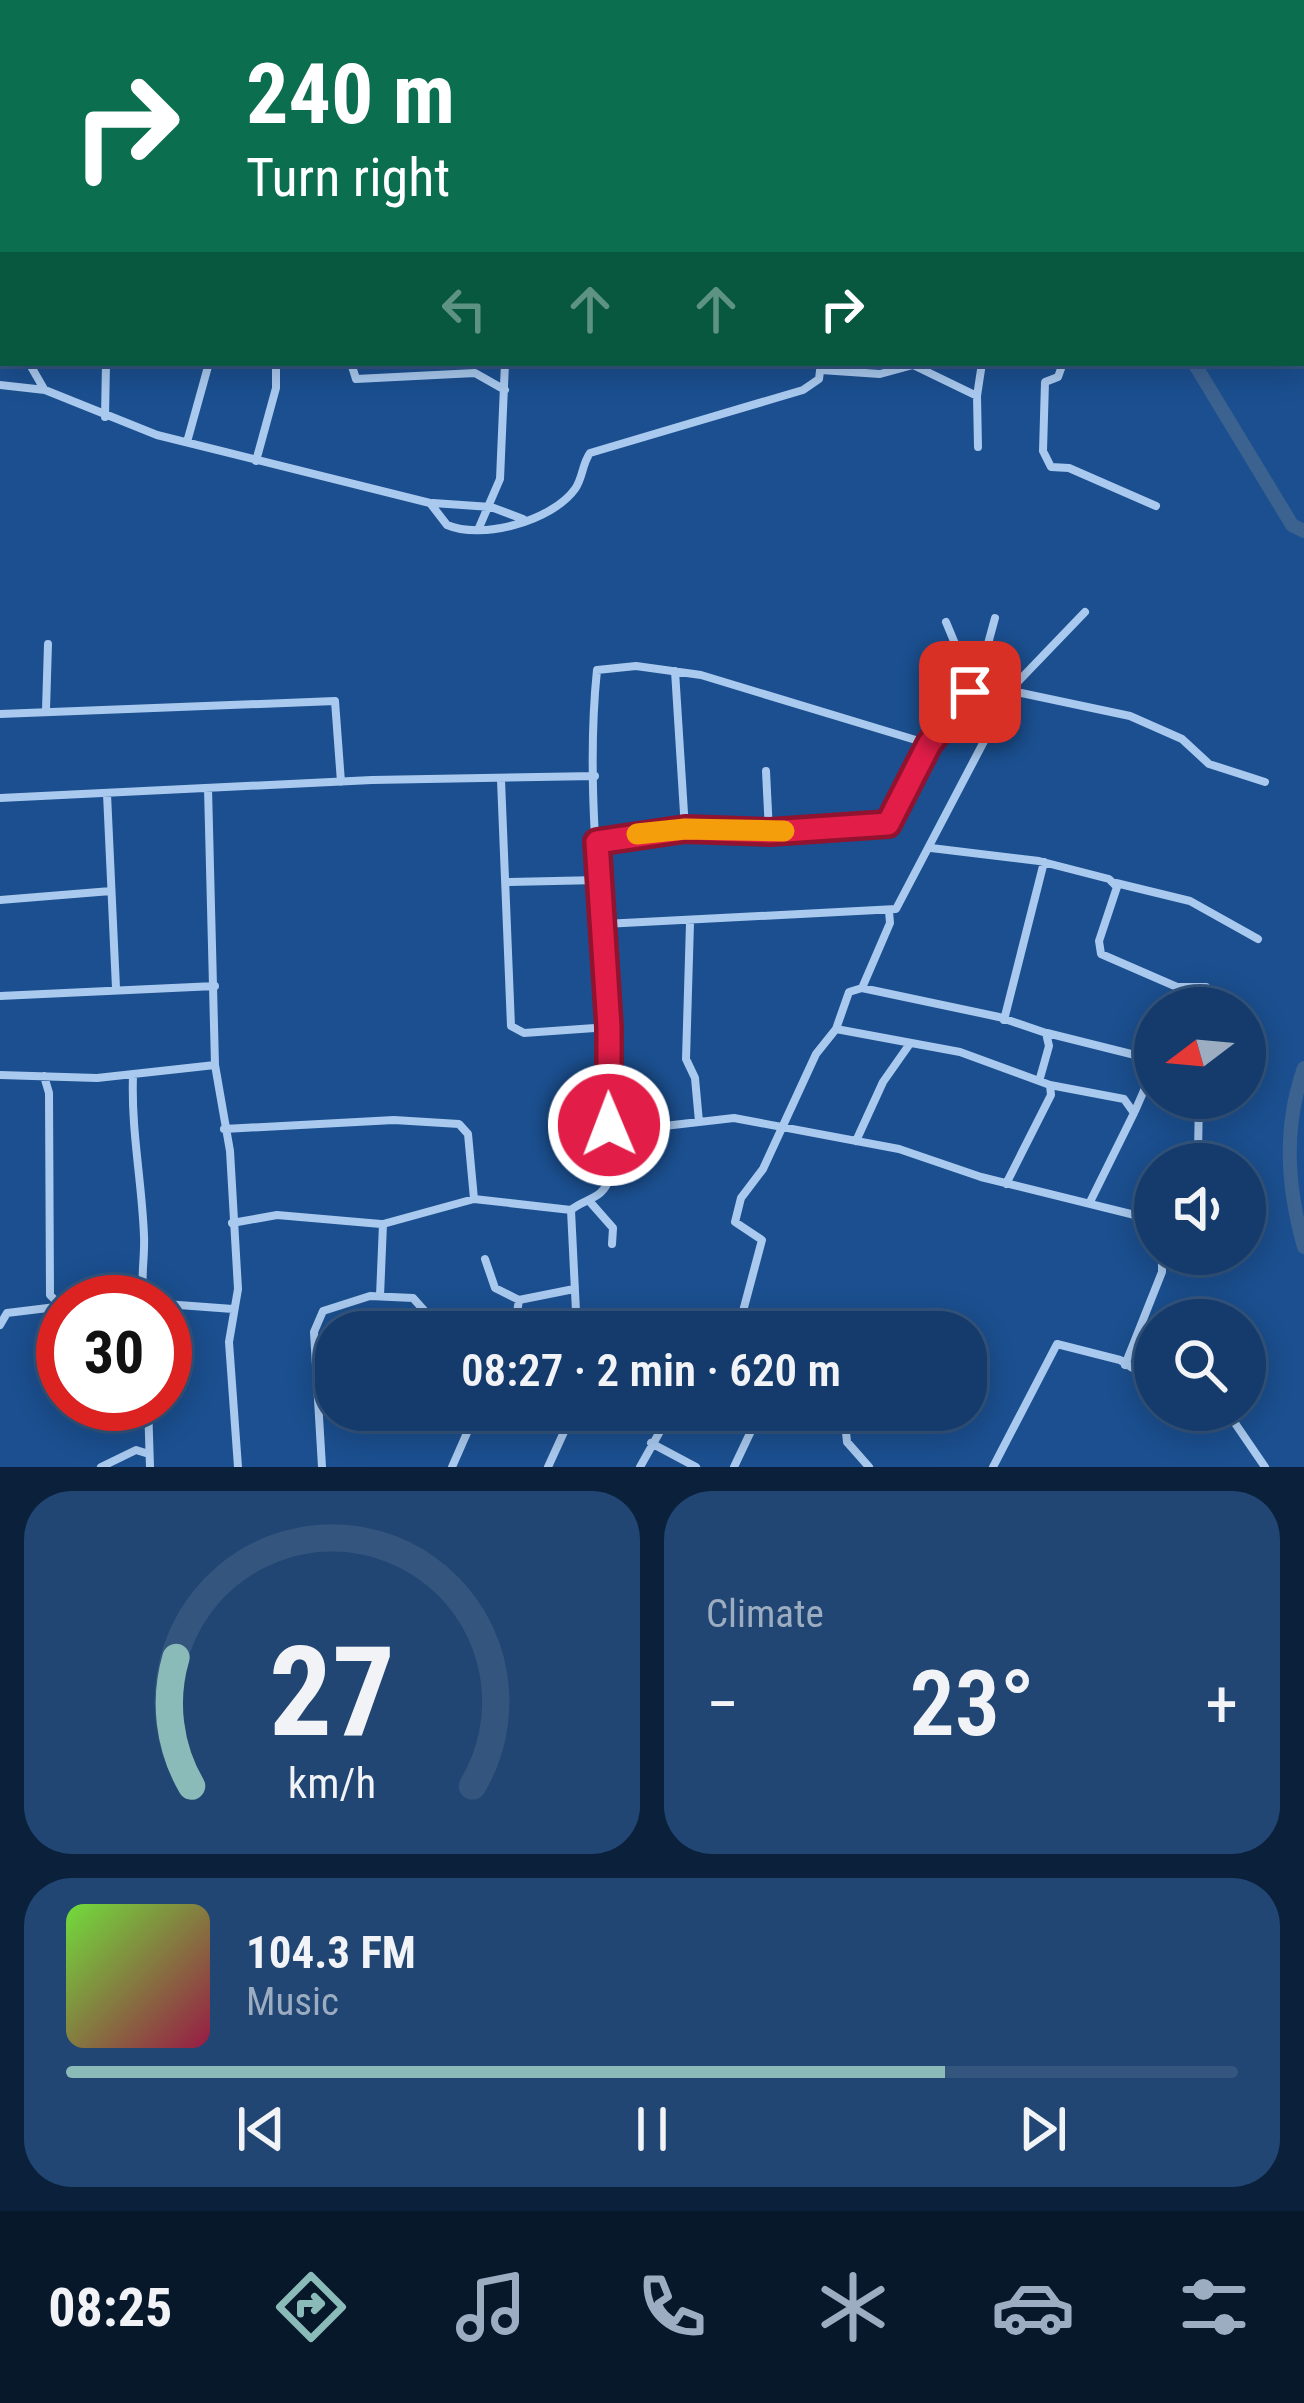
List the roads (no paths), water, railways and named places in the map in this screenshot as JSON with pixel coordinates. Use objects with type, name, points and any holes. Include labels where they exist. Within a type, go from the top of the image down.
[{"type":"street","points":[[31,366],[45,390]]},
{"type":"street","points":[[105,417],[106,366]]},
{"type":"street","points":[[187,442],[208,366]]},
{"type":"street","points":[[256,460],[276,388],[276,366]]},
{"type":"street","points":[[351,366],[356,379],[475,373],[506,391]]},
{"type":"street","points":[[478,531],[500,479],[506,366]]},
{"type":"street","points":[[430,503],[448,525],[478,531],[525,519],[570,495],[590,454],[802,390],[815,383],[821,367],[880,374],[903,366]]},
{"type":"street","points":[[910,366],[933,372],[977,396]]},
{"type":"street","points":[[978,447],[982,366]]},
{"type":"street","points":[[1062,366],[1058,377],[1045,382],[1043,451],[1052,467],[1069,468],[1156,506]]},
{"type":"street","points":[[0,385],[45,390],[105,417],[256,460],[430,503],[491,507],[525,519]]},
{"type":"street","points":[[604,923],[889,911],[907,895],[980,740],[1012,688],[1084,612]]},
{"type":"street","points":[[597,842],[685,829],[770,832],[888,824],[929,744],[975,686],[995,618]]},
{"type":"street","points":[[946,622],[975,686]]},
{"type":"street","points":[[46,710],[48,644]]},
{"type":"street","points":[[232,1222],[277,1215],[383,1224],[474,1199],[571,1210],[591,1203],[610,1177],[609,1027],[595,776],[598,670],[623,665],[675,671],[851,717],[929,744]]},
{"type":"street","points":[[675,671],[685,829]]},
{"type":"street","points":[[975,686],[1012,688],[1130,716],[1182,739],[1208,764],[1264,782]]},
{"type":"street","points":[[0,714],[335,701],[341,782]]},
{"type":"street","points":[[766,771],[770,832]]},
{"type":"street","points":[[0,798],[595,776]]},
{"type":"street","points":[[501,780],[513,1029],[609,1027]]},
{"type":"street","points":[[208,788],[215,1065],[230,1151],[238,1289],[229,1342],[238,1467]]},
{"type":"street","points":[[106,794],[116,988]]},
{"type":"street","points":[[930,848],[940,845],[1044,862],[1190,902],[1258,939]]},
{"type":"street","points":[[1004,1020],[1044,862]]},
{"type":"street","points":[[509,882],[528,886],[599,880]]},
{"type":"street","points":[[1116,883],[1099,941],[1101,955],[1177,987]]},
{"type":"street","points":[[0,900],[111,891]]},
{"type":"street","points":[[862,988],[890,923],[889,911]]},
{"type":"street","points":[[690,922],[686,1059],[695,1078],[699,1123]]},
{"type":"street","points":[[0,996],[215,986]]},
{"type":"street","points":[[743,1311],[762,1240],[735,1222],[741,1198],[763,1169],[816,1054],[836,1029],[849,992],[862,988],[1004,1020],[1134,1056]]},
{"type":"street","points":[[836,1029],[960,1052],[1050,1085],[1124,1099],[1134,1112],[1090,1202]]},
{"type":"street","points":[[1040,1078],[1049,1046],[1046,1033]]},
{"type":"street","points":[[856,1141],[883,1082],[909,1045]]},
{"type":"street","points":[[0,1075],[133,1076],[215,1065]]},
{"type":"street","points":[[44,1076],[49,1093],[50,1275]]},
{"type":"street","points":[[133,1076],[143,1275]]},
{"type":"street","points":[[1006,1184],[1051,1094],[1050,1085]]},
{"type":"street","points":[[612,1141],[638,1129],[734,1118],[856,1141],[1134,1214]]},
{"type":"street","points":[[224,1130],[394,1120],[459,1124],[467,1134],[474,1199]]},
{"type":"street","points":[[591,1203],[613,1228],[612,1244]]},
{"type":"street","points":[[571,1210],[576,1311]]},
{"type":"street","points":[[380,1296],[383,1224]]},
{"type":"street","points":[[485,1259],[495,1288],[519,1300],[574,1289]]},
{"type":"street","points":[[1125,1366],[1161,1275]]},
{"type":"street","points":[[325,1311],[380,1296],[413,1298],[425,1311]]},
{"type":"street","points":[[517,1311],[519,1300]]},
{"type":"street","points":[[192,1306],[233,1309]]},
{"type":"street","points":[[0,1324],[3,1313],[36,1310]]},
{"type":"street","points":[[993,1467],[1054,1346],[1062,1343],[1120,1360],[1134,1371]]},
{"type":"street","points":[[149,1431],[150,1467]]},
{"type":"street","points":[[320,1431],[322,1467]]},
{"type":"street","points":[[452,1467],[468,1431]]},
{"type":"street","points":[[548,1467],[564,1431]]},
{"type":"street","points":[[640,1467],[659,1431]]},
{"type":"street","points":[[734,1467],[751,1431]]},
{"type":"street","points":[[846,1431],[847,1442],[869,1467]]},
{"type":"street","points":[[1240,1431],[1264,1467]]},
{"type":"street","points":[[651,1443],[696,1467]]},
{"type":"street","points":[[100,1467],[125,1453],[149,1454]]},
{"type":"waterway","points":[[1196,366],[1292,525],[1304,531]]},
{"type":"waterway","points":[[1304,1068],[1290,1135],[1294,1202],[1304,1247]]}]
